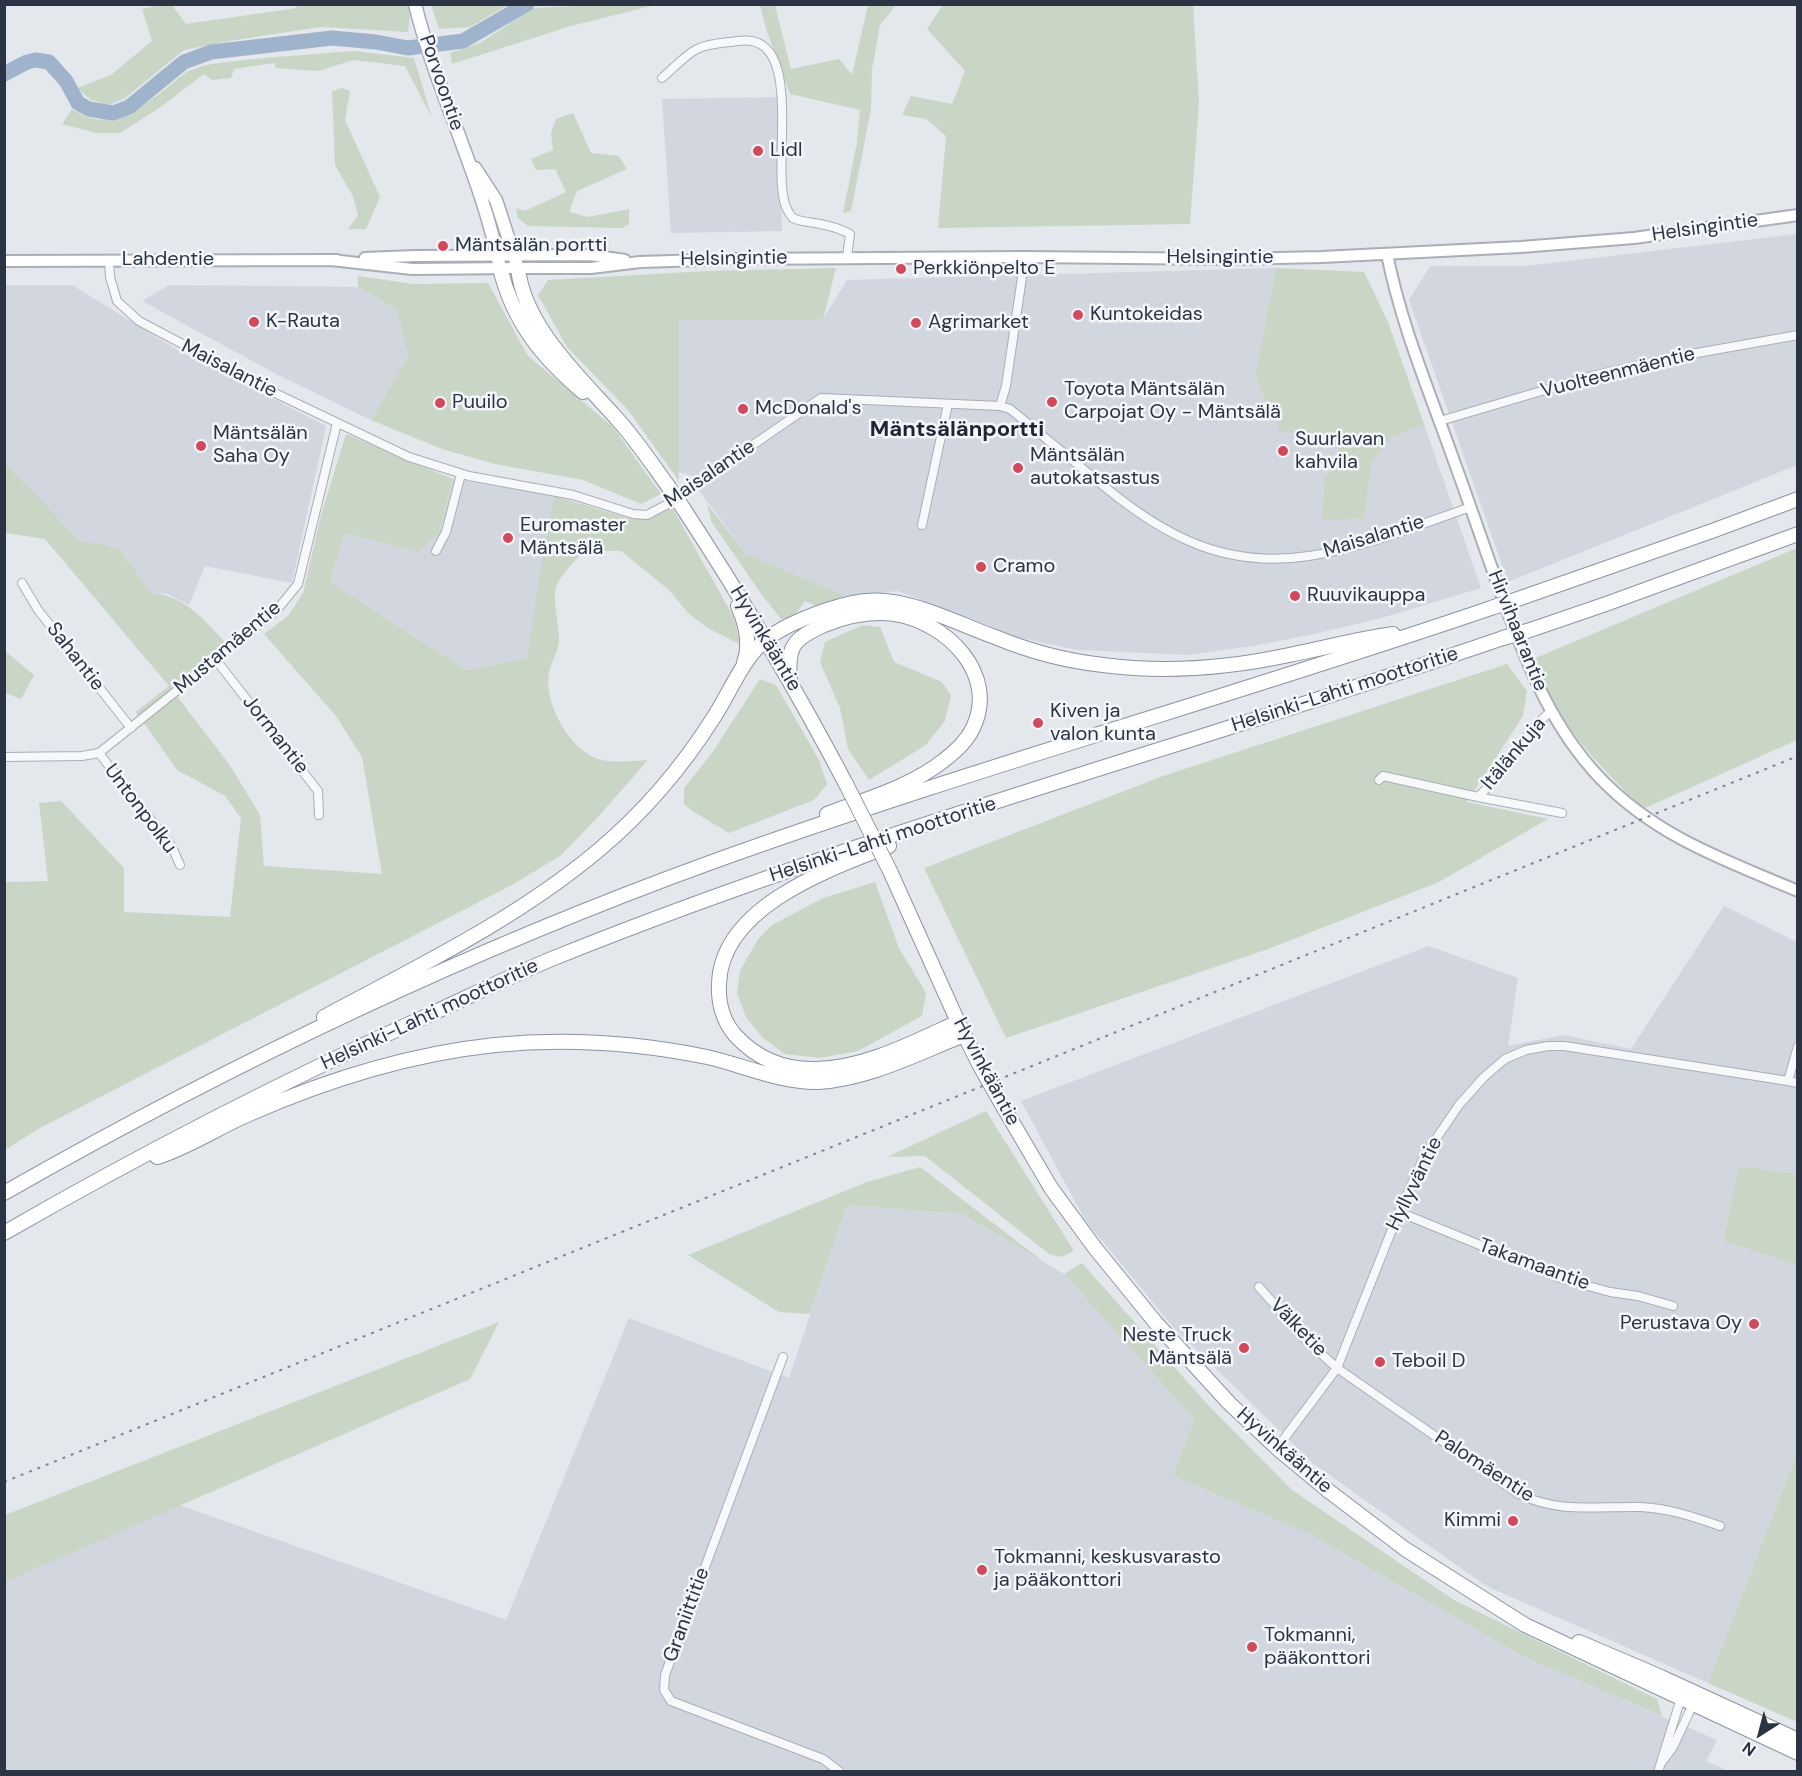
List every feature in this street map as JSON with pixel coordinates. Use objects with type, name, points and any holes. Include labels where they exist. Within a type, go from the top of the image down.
[{"type":"highway","name":"Hyvinkääntie","points":[[498,262],[505,291],[520,325],[566,377],[620,422]]},
{"type":"highway","name":"Hyvinkääntie","points":[[516,262],[519,278],[533,316],[575,372],[641,448],[683,508],[767,639],[846,784],[890,871],[979,1064],[1051,1188],[1125,1285],[1197,1370],[1277,1448],[1405,1549],[1495,1605],[1690,1698],[1797,1754]]},
{"type":"highway","name":"Helsinki-Lahti moottoritie","points":[[4,1193],[196,1088],[330,1023],[521,937],[716,861],[971,775],[1434,628],[1797,499]]},
{"type":"highway","name":"Helsinki-Lahti moottoritie","points":[[4,1233],[214,1118],[360,1046],[547,961],[756,882],[1387,678],[1606,604],[1797,534]]},
{"type":"highway","points":[[720,566],[742,615],[747,633],[746,657],[738,677]]},
{"type":"highway","points":[[196,1088],[485,930],[538,897],[628,823],[672,776],[715,716],[751,656],[767,639],[785,628],[832,610],[852,603],[884,601],[899,603],[919,608],[1026,648],[1066,659],[1120,667],[1166,669],[1245,663],[1373,637],[1434,628]]},
{"type":"highway","points":[[716,861],[885,792],[922,774],[941,763],[964,741],[973,728],[979,712],[978,680],[967,658],[957,645],[915,619],[897,615],[880,613],[856,615],[832,622],[807,634],[793,645],[789,653],[790,680]]},
{"type":"highway","points":[[961,1029],[926,1037],[833,1068],[783,1066],[764,1058],[746,1046],[732,1031],[718,998],[722,960],[740,929],[759,912],[800,885],[858,858],[1038,790]]},
{"type":"highway","points":[[126,1165],[160,1156],[247,1115],[340,1079],[443,1052],[496,1045],[549,1042],[636,1046],[709,1058],[795,1080],[816,1082],[840,1080],[881,1068],[961,1029]]},
{"type":"highway","name":"Hyvinkääntie","points":[[1690,1698],[1797,1740]]},
{"type":"main road","name":"Porvoontie","points":[[416,4],[434,68],[469,160],[498,262]]},
{"type":"main road","name":"Porvoontie","points":[[469,160],[496,200],[516,262]]},
{"type":"main road","name":"Helsingintie","points":[[516,262],[591,268],[640,262],[847,257],[1233,259],[1387,254],[1634,238],[1797,215]]},
{"type":"main road","name":"Hirvihaarantie","points":[[1387,254],[1400,308],[1531,674],[1560,728],[1600,778],[1637,812],[1659,828],[1706,852],[1797,891]]},
{"type":"main road","name":"Lahdentie","points":[[4,261],[332,260],[412,269],[516,262]]},
{"type":"street","points":[[662,78],[697,49],[746,40],[763,46],[771,56],[782,87],[782,172],[786,209],[793,217],[831,226],[850,234],[847,257]]},
{"type":"street","points":[[1000,406],[1006,386],[1025,258]]},
{"type":"street","name":"Maisalantie","points":[[109,260],[110,278],[117,301],[139,321],[277,394],[409,457],[461,474],[573,495],[633,514],[647,515],[666,505],[820,398],[1000,406],[1010,409],[1120,501],[1142,516],[1191,544],[1239,557],[1272,559],[1308,556],[1346,548],[1471,507]]},
{"type":"street","name":"Vuolteenmäentie","points":[[1440,421],[1592,376],[1670,358],[1797,335]]},
{"type":"street","points":[[922,525],[948,404]]},
{"type":"street","name":"Mustamäentie","points":[[99,753],[276,611],[298,584],[337,423]]},
{"type":"street","points":[[436,551],[446,532],[461,474]]},
{"type":"street","name":"Sahantie","points":[[22,583],[38,610],[131,728]]},
{"type":"street","name":"Jormantie","points":[[216,660],[318,791],[319,815]]},
{"type":"street","name":"Itälänkuja","points":[[1478,797],[1493,783],[1531,730],[1550,712]]},
{"type":"street","points":[[4,757],[82,756],[99,753]]},
{"type":"street","name":"Untonpolku","points":[[99,753],[172,847],[180,865]]},
{"type":"street","name":"Itälänkuja","points":[[1379,780],[1383,776],[1562,813]]},
{"type":"street","name":"Hyllyväntie","points":[[1277,1448],[1337,1368],[1399,1212],[1425,1155],[1459,1105],[1484,1077],[1505,1059],[1526,1050],[1564,1046],[1797,1083]]},
{"type":"street","points":[[1788,1081],[1797,1046]]},
{"type":"street","name":"Takamaantie","points":[[1399,1212],[1563,1279],[1673,1306]]},
{"type":"street","name":"Välketie","points":[[1259,1287],[1306,1340],[1337,1368]]},
{"type":"street","name":"Graniittitie","points":[[783,1358],[665,1675],[664,1690],[672,1701],[823,1758],[840,1772]]},
{"type":"street","name":"Palomäentie","points":[[1337,1368],[1517,1493],[1532,1500],[1568,1508],[1660,1509],[1690,1515],[1720,1526]]},
{"type":"street","points":[[1659,1767],[1665,1744],[1690,1698]]},
{"type":"street","points":[[1659,1767],[1673,1747],[1690,1698]]},
{"type":"shaded area","points":[[778,97],[782,231],[671,233],[662,99]]},
{"type":"shaded area","points":[[1797,234],[1797,465],[1508,582],[1409,300],[1430,266],[1526,266]]},
{"type":"shaded area","points":[[1276,268],[1255,376],[1280,431],[1328,435],[1343,456],[1325,477],[1364,518],[1372,462],[1389,439],[1424,424],[1481,588],[1378,619],[1253,646],[1188,655],[1078,650],[1020,638],[898,591],[845,596],[746,554],[698,489],[707,481],[679,472],[679,319],[823,319],[847,280]]},
{"type":"shaded area","points":[[5,285],[72,285],[176,349],[326,426],[292,583],[205,566],[189,605],[168,594],[151,593],[119,548],[80,542],[5,463]]},
{"type":"shaded area","points":[[169,285],[358,287],[397,309],[408,356],[371,420],[276,374],[142,301]]},
{"type":"shaded area","points":[[453,479],[555,496],[527,658],[466,670],[330,582],[344,533],[439,533]]},
{"type":"shaded area","points":[[1724,906],[1797,942],[1797,1174],[1738,1166],[1724,1241],[1797,1265],[1797,1453],[1708,1683],[1486,1586],[1314,1464],[1174,1328],[1085,1220],[1021,1101],[1429,946],[1518,978],[1508,1046],[1564,1035],[1631,1049]]},
{"type":"shaded area","points":[[847,1205],[962,1214],[1064,1274],[1194,1419],[1173,1476],[1310,1534],[1526,1658],[1717,1740],[1706,1761],[1729,1771],[5,1771],[4,1582],[179,1505],[506,1620],[629,1318],[789,1378]]},
{"type":"green space","points":[[294,4],[408,5],[410,14],[408,32],[321,27],[184,50],[125,98],[109,105],[91,100],[77,88],[111,75],[152,41],[142,9],[172,5],[186,24],[297,8]]},
{"type":"green space","points":[[431,4],[508,5],[470,27],[439,29]]},
{"type":"green space","points":[[655,5],[571,26],[452,64],[450,53],[480,43],[533,8]]},
{"type":"green space","points":[[760,5],[775,5],[791,69],[839,59],[852,75],[868,5],[896,5],[880,25],[872,69],[871,109],[851,211],[843,213],[857,142],[860,110],[790,94],[766,29]]},
{"type":"green space","points":[[943,5],[1193,5],[1199,103],[1190,224],[938,228],[946,136],[926,119],[902,115],[911,96],[952,104],[965,71],[927,29]]},
{"type":"green space","points":[[354,51],[414,58],[432,118],[405,66],[353,60],[319,71],[276,68],[274,63],[234,69],[231,78],[212,80],[204,74],[162,106],[120,133],[96,133],[62,124],[72,109],[99,119],[123,116],[146,103],[185,73],[204,66],[224,62]]},
{"type":"green space","points":[[342,88],[350,91],[345,120],[380,197],[366,229],[348,229],[358,216],[353,196],[335,165],[332,91]]},
{"type":"green space","points":[[573,113],[591,153],[619,156],[627,169],[577,191],[569,212],[588,217],[629,209],[629,224],[622,228],[528,226],[518,218],[516,208],[525,211],[566,192],[555,169],[536,170],[531,159],[553,150],[551,133],[556,119]]},
{"type":"green space","points":[[836,268],[823,319],[679,319],[679,481],[628,410],[567,347],[538,295],[548,280],[707,271]]},
{"type":"green space","points":[[1276,268],[1364,272],[1388,322],[1424,424],[1389,439],[1372,462],[1364,518],[1322,520],[1325,477],[1343,456],[1328,435],[1280,432],[1255,376]]},
{"type":"green space","points":[[358,276],[413,284],[488,283],[528,356],[613,427],[661,494],[641,504],[583,480],[495,464],[442,449],[371,420],[408,356],[397,309],[358,287]]},
{"type":"green space","points":[[346,434],[453,479],[439,533],[418,552],[344,533],[330,582],[466,670],[527,658],[542,560],[555,496],[631,519],[648,519],[672,507],[734,618],[741,645],[708,628],[688,613],[669,590],[621,551],[584,551],[556,587],[559,642],[549,673],[550,698],[555,712],[570,737],[580,748],[591,755],[602,760],[613,761],[648,760],[597,818],[560,856],[512,885],[38,1129],[5,1150],[5,882],[48,881],[39,803],[61,801],[124,868],[124,912],[230,917],[241,818],[225,796],[177,770],[136,712],[169,686],[45,539],[5,533],[5,463],[80,541],[119,548],[151,593],[164,595],[185,604],[227,644],[173,691],[229,764],[260,815],[264,866],[382,874],[362,757],[336,716],[264,634],[288,616],[303,593],[321,515]]},
{"type":"green space","points":[[707,504],[746,554],[845,596],[818,607],[805,601],[793,618],[781,619],[711,521]]},
{"type":"green space","points":[[1797,548],[1797,740],[1643,809],[1594,758],[1565,722],[1542,681],[1533,659]]},
{"type":"green space","points":[[863,625],[880,627],[894,662],[942,682],[951,695],[945,721],[926,745],[869,780],[848,749],[840,708],[820,662],[825,642]]},
{"type":"green space","points":[[4,650],[34,675],[21,699],[5,693]]},
{"type":"green space","points":[[1507,664],[1527,691],[1523,716],[1467,802],[1548,819],[1439,882],[1268,949],[1006,1038],[924,868],[1163,776]]},
{"type":"green space","points":[[760,679],[776,685],[819,760],[827,784],[814,800],[729,833],[684,804],[684,788],[712,753]]},
{"type":"green space","points":[[875,882],[899,948],[926,993],[922,1016],[858,1051],[820,1058],[785,1054],[763,1038],[746,1017],[737,993],[740,971],[758,939],[772,925],[823,898]]},
{"type":"green space","points":[[986,1111],[1074,1251],[1062,1257],[1049,1254],[925,1156],[887,1157]]},
{"type":"green space","points":[[1738,1166],[1797,1174],[1797,1265],[1724,1241]]},
{"type":"green space","points":[[920,1167],[1044,1262],[962,1214],[847,1205],[810,1314],[779,1312],[688,1255],[867,1182]]},
{"type":"green space","points":[[1082,1263],[1209,1406],[1292,1490],[1454,1600],[1657,1699],[1662,1716],[1526,1658],[1310,1534],[1173,1476],[1194,1419],[1064,1274]]},
{"type":"green space","points":[[499,1322],[470,1379],[5,1582],[5,1515]]},
{"type":"green space","points":[[1797,1453],[1797,1722],[1708,1683]]},
{"type":"waterway","points":[[4,74],[27,62],[36,60],[49,62],[66,81],[78,103],[89,109],[113,113],[129,107],[184,62],[211,52],[332,38],[408,48],[463,41],[527,4]]},
{"type":"railway","points":[[4,1482],[1798,756]]},
{"type":"place","name":"Lidl","points":[[758,151]]},
{"type":"place","name":"Mäntsälän portti","points":[[443,246]]},
{"type":"place","name":"Perkkiönpelto E","points":[[901,269]]},
{"type":"place","name":"Kuntokeidas","points":[[1078,315]]},
{"type":"place","name":"K-Rauta","points":[[254,322]]},
{"type":"place","name":"Agrimarket","points":[[916,323]]},
{"type":"place","name":"Toyota Mäntsälän Carpojat Oy - Mäntsälä","points":[[1052,402]]},
{"type":"place","name":"Puuilo","points":[[440,403]]},
{"type":"place","name":"McDonald's","points":[[743,409]]},
{"type":"place","name":"Mäntsälän Saha Oy","points":[[201,446]]},
{"type":"place","name":"Suurlavan kahvila","points":[[1283,451]]},
{"type":"place","name":"Mäntsälän autokatsastus","points":[[1018,468]]},
{"type":"place","name":"Euromaster Mäntsälä","points":[[508,538]]},
{"type":"place","name":"Cramo","points":[[981,567]]},
{"type":"place","name":"Ruuvikauppa","points":[[1295,596]]},
{"type":"place","name":"Kiven ja valon kunta","points":[[1038,723]]},
{"type":"place","name":"Perustava Oy","points":[[1754,1324]]},
{"type":"place","name":"Neste Truck Mäntsälä","points":[[1244,1348]]},
{"type":"place","name":"Teboil D","points":[[1380,1362]]},
{"type":"place","name":"Kimmi","points":[[1513,1521]]},
{"type":"place","name":"Tokmanni, keskusvarasto ja pääkonttori","points":[[982,1570]]},
{"type":"place","name":"Tokmanni, pääkonttori","points":[[1252,1647]]},
{"type":"district","name":"Mäntsälänportti","points":[[957,430]]}]
